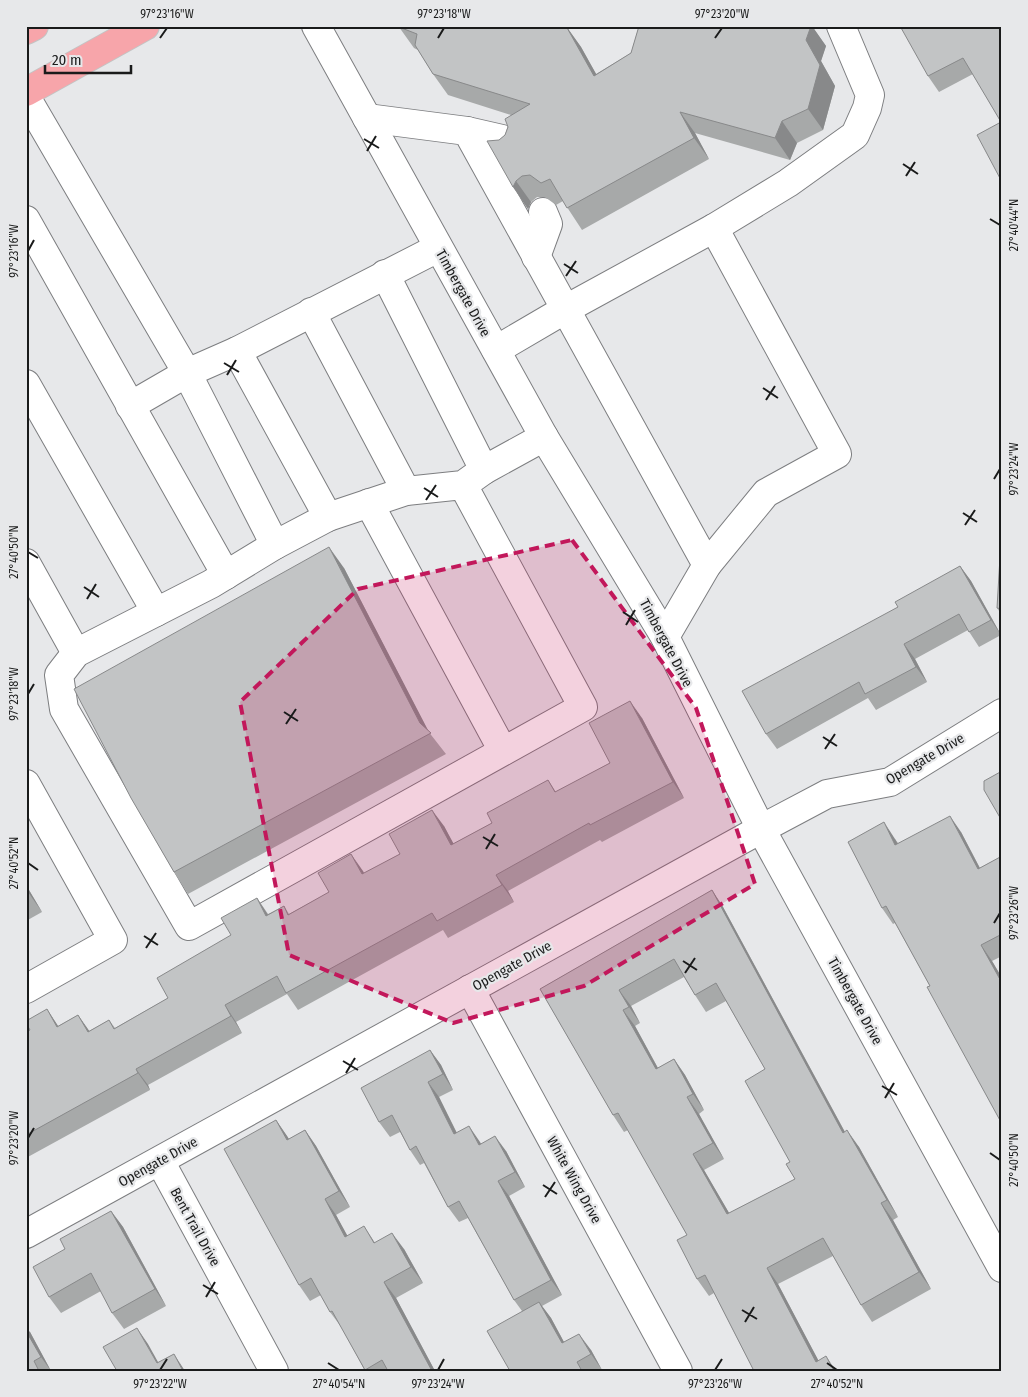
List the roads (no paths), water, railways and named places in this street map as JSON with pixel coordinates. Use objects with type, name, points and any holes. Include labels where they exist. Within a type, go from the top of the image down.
[{"type":"main road","points":[[26,30],[34,26]]},
{"type":"main road","points":[[26,92],[145,26]]},
{"type":"street","name":"Timbergate Drive","points":[[316,26],[544,437],[665,637],[761,829],[1002,1268]]},
{"type":"street","points":[[496,350],[566,309],[714,228],[788,183],[855,135],[867,108],[870,95],[841,26]]},
{"type":"street","points":[[26,97],[186,373],[276,545]]},
{"type":"street","points":[[366,118],[467,131],[502,140],[507,148]]},
{"type":"street","points":[[467,131],[708,565]]},
{"type":"street","points":[[536,257],[548,224],[543,212]]},
{"type":"street","points":[[26,220],[226,575]]},
{"type":"street","points":[[665,637],[708,565],[766,493],[837,454],[714,228]]},
{"type":"street","points":[[130,406],[186,373],[237,351],[438,248]]},
{"type":"street","points":[[385,274],[473,478],[583,707],[189,926],[64,709],[59,675],[76,653],[226,575],[328,517],[406,491],[473,478],[544,437]]},
{"type":"street","points":[[312,312],[406,491]]},
{"type":"street","points":[[237,351],[328,517]]},
{"type":"street","points":[[26,384],[156,612]]},
{"type":"street","points":[[369,503],[503,751]]},
{"type":"street","points":[[26,564],[76,653]]},
{"type":"street","name":"Opengate Drive","points":[[26,1234],[761,829],[827,794],[890,782],[1002,713]]},
{"type":"street","points":[[26,784],[113,940],[26,989]]},
{"type":"street","name":"White Wing Drive","points":[[470,989],[678,1371]]},
{"type":"street","name":"Bent Trail Drive","points":[[160,1161],[274,1371]]}]
